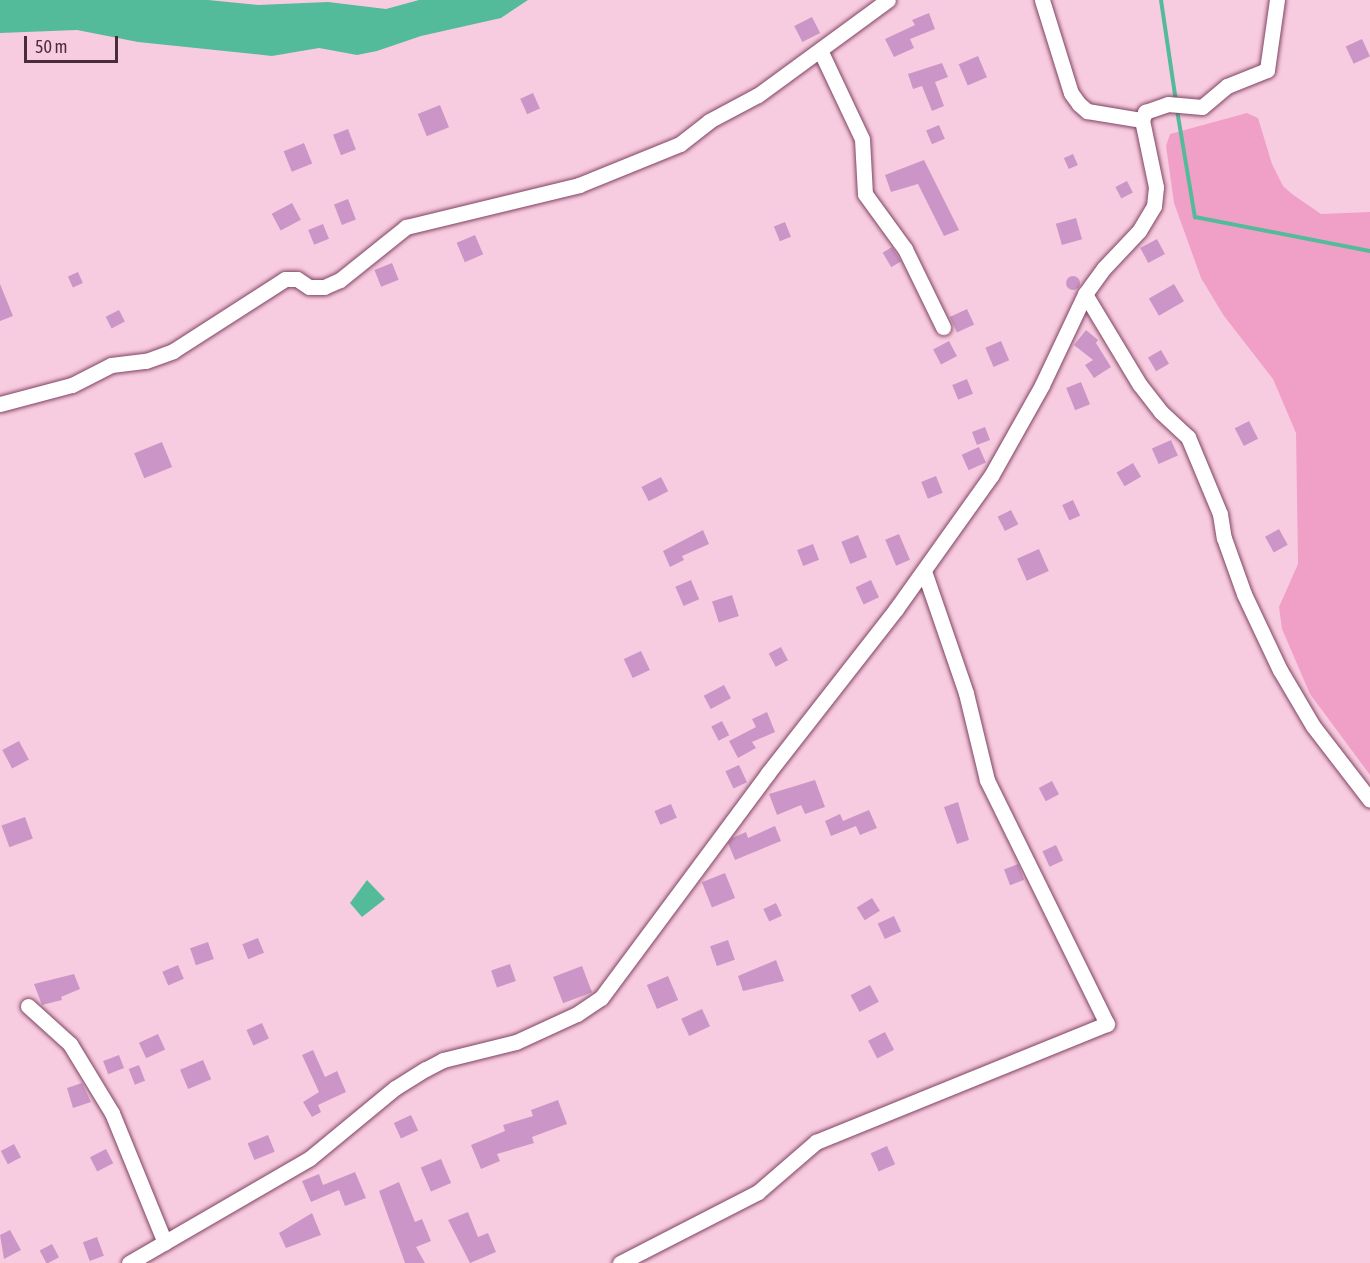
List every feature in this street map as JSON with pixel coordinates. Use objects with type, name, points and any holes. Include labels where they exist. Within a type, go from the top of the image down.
[{"type":"street","points":[[0,404],[72,386],[111,365],[146,361],[172,351],[285,279],[297,279],[309,287],[324,287],[340,280],[406,227],[579,185],[680,144],[820,50],[888,0]]},
{"type":"street","points":[[1042,0],[1071,93],[1079,104],[1087,111],[1142,120]]},
{"type":"street","points":[[129,1263],[310,1158],[395,1088],[426,1069],[443,1060],[516,1042],[578,1014],[601,998],[924,571],[991,476],[1042,385],[1085,294],[1104,268],[1134,238],[1154,206],[1156,187],[1142,120],[1145,112],[1154,107],[1202,107],[1227,86],[1268,70],[1277,0]]},
{"type":"street","points":[[820,50],[862,139],[865,194],[905,249],[943,327]]},
{"type":"street","points":[[1085,294],[1140,385],[1161,412],[1188,437],[1220,514],[1224,538],[1244,594],[1280,670],[1312,726],[1370,800]]},
{"type":"street","points":[[620,1263],[758,1192],[816,1142],[1107,1024],[987,780],[966,693],[924,571]]},
{"type":"street","points":[[28,1006],[70,1044],[112,1113],[165,1243]]},
{"type":"shaded area","points":[[0,0],[208,0],[258,5],[328,2],[386,9],[419,0],[528,0],[501,18],[421,36],[377,51],[357,55],[319,48],[272,56],[138,42],[77,30],[0,33]]},
{"type":"shaded area","points":[[1247,113],[1258,118],[1272,164],[1283,186],[1292,194],[1321,214],[1370,212],[1370,775],[1310,694],[1282,629],[1279,607],[1298,564],[1296,433],[1273,379],[1224,316],[1201,278],[1174,203],[1166,146],[1170,134]]},
{"type":"shaded area","points":[[367,880],[385,899],[362,917],[350,903]]},
{"type":"building","points":[[929,13],[935,29],[910,39],[914,48],[894,57],[885,39],[915,25],[912,20]]},
{"type":"building","points":[[812,17],[820,33],[802,42],[794,26]]},
{"type":"building","points":[[1362,39],[1370,56],[1354,64],[1346,47]]},
{"type":"building","points":[[978,56],[987,77],[968,85],[959,64]]},
{"type":"building","points":[[942,63],[948,77],[935,82],[944,106],[932,111],[922,86],[913,89],[908,74]]},
{"type":"building","points":[[533,93],[540,109],[527,114],[520,99]]},
{"type":"building","points":[[440,105],[449,127],[427,136],[418,114]]},
{"type":"building","points":[[939,125],[945,139],[932,144],[926,130]]},
{"type":"building","points":[[348,129],[356,150],[341,155],[333,135]]},
{"type":"building","points":[[304,143],[312,163],[292,172],[284,151]]},
{"type":"building","points":[[1073,154],[1078,165],[1069,169],[1064,158]]},
{"type":"building","points":[[924,160],[959,230],[944,236],[918,184],[891,192],[885,175]]},
{"type":"building","points":[[1127,181],[1133,193],[1121,198],[1115,187]]},
{"type":"building","points":[[348,199],[356,220],[342,225],[334,204]]},
{"type":"building","points":[[292,203],[301,220],[281,231],[272,214]]},
{"type":"building","points":[[1076,218],[1082,239],[1062,245],[1056,224]]},
{"type":"building","points":[[785,222],[791,237],[780,241],[774,226]]},
{"type":"building","points":[[323,224],[329,239],[314,245],[308,230]]},
{"type":"building","points":[[475,235],[483,254],[465,262],[457,243]]},
{"type":"building","points":[[1157,239],[1165,254],[1148,263],[1140,248]]},
{"type":"building","points":[[892,247],[901,262],[891,267],[883,253]]},
{"type":"building","points":[[392,263],[399,280],[381,287],[374,270]]},
{"type":"building","points":[[78,272],[83,283],[73,287],[68,276]]},
{"type":"building","points":[[1070,276],[1076,276],[1080,283],[1076,290],[1070,290],[1066,286],[1066,280]]},
{"type":"building","points":[[0,284],[13,316],[0,321]]},
{"type":"building","points":[[1174,284],[1184,301],[1159,316],[1149,299]]},
{"type":"building","points":[[967,309],[974,324],[957,332],[950,317]]},
{"type":"building","points":[[119,310],[125,322],[112,328],[106,317]]},
{"type":"building","points":[[1086,330],[1098,340],[1096,343],[1111,367],[1094,378],[1085,365],[1093,360],[1074,345]]},
{"type":"building","points":[[949,341],[957,356],[941,364],[933,349]]},
{"type":"building","points":[[1001,341],[1009,360],[994,367],[985,348]]},
{"type":"building","points":[[1161,350],[1169,364],[1156,371],[1148,358]]},
{"type":"building","points":[[967,379],[973,394],[958,400],[952,385]]},
{"type":"building","points":[[1081,382],[1090,404],[1075,410],[1066,388]]},
{"type":"building","points":[[1249,421],[1258,439],[1244,446],[1235,428]]},
{"type":"building","points":[[985,427],[990,440],[977,445],[972,432]]},
{"type":"building","points":[[1171,440],[1178,456],[1159,464],[1152,449]]},
{"type":"building","points":[[162,442],[172,467],[144,478],[134,453]]},
{"type":"building","points":[[979,447],[986,463],[969,470],[962,455]]},
{"type":"building","points":[[1133,463],[1141,477],[1125,486],[1117,472]]},
{"type":"building","points":[[936,476],[943,493],[928,499],[921,482]]},
{"type":"building","points":[[661,477],[668,491],[649,501],[641,487]]},
{"type":"building","points":[[1073,500],[1080,515],[1069,520],[1062,505]]},
{"type":"building","points":[[1011,510],[1018,524],[1005,531],[998,517]]},
{"type":"building","points":[[1279,529],[1288,545],[1274,553],[1265,537]]},
{"type":"building","points":[[703,530],[709,544],[682,556],[684,560],[670,567],[663,551]]},
{"type":"building","points":[[899,534],[910,560],[896,566],[885,540]]},
{"type":"building","points":[[858,535],[867,557],[850,564],[841,542]]},
{"type":"building","points":[[813,544],[819,560],[803,566],[797,550]]},
{"type":"building","points":[[1039,549],[1049,571],[1027,581],[1017,559]]},
{"type":"building","points":[[691,580],[699,599],[684,606],[675,587]]},
{"type":"building","points":[[871,580],[879,597],[864,604],[856,587]]},
{"type":"building","points":[[732,595],[739,616],[719,622],[712,601]]},
{"type":"building","points":[[781,647],[788,660],[776,667],[769,654]]},
{"type":"building","points":[[641,651],[650,670],[633,678],[624,659]]},
{"type":"building","points":[[724,685],[731,698],[711,709],[704,696]]},
{"type":"building","points":[[767,712],[775,732],[752,742],[756,748],[738,758],[729,741],[756,727],[752,719]]},
{"type":"building","points":[[722,721],[729,735],[719,741],[711,726]]},
{"type":"building","points":[[19,741],[29,760],[12,768],[2,750]]},
{"type":"building","points":[[739,765],[747,782],[733,789],[725,771]]},
{"type":"building","points":[[815,780],[825,807],[805,814],[801,805],[777,815],[769,794]]},
{"type":"building","points":[[1052,781],[1059,794],[1046,801],[1039,788]]},
{"type":"building","points":[[958,802],[969,840],[957,844],[944,807]]},
{"type":"building","points":[[671,804],[677,818],[660,825],[654,811]]},
{"type":"building","points":[[869,810],[877,828],[860,835],[856,826],[831,836],[825,821],[840,814],[843,821]]},
{"type":"building","points":[[25,817],[33,839],[9,847],[2,826]]},
{"type":"building","points":[[775,826],[781,841],[735,860],[728,843],[732,838],[746,832],[748,838]]},
{"type":"building","points":[[1056,845],[1063,860],[1050,867],[1042,851]]},
{"type":"building","points":[[1018,864],[1024,880],[1010,885],[1004,869]]},
{"type":"building","points":[[725,873],[735,898],[712,907],[702,882]]},
{"type":"building","points":[[872,898],[880,911],[865,920],[857,908]]},
{"type":"building","points":[[776,903],[782,916],[769,922],[763,909]]},
{"type":"building","points":[[894,916],[901,931],[885,939],[878,924]]},
{"type":"building","points":[[258,938],[264,953],[248,959],[242,944]]},
{"type":"building","points":[[728,940],[735,960],[717,966],[710,946]]},
{"type":"building","points":[[208,942],[214,959],[196,965],[190,948]]},
{"type":"building","points":[[776,960],[784,981],[743,991],[738,976]]},
{"type":"building","points":[[510,964],[516,981],[497,988],[491,971]]},
{"type":"building","points":[[178,965],[184,979],[168,985],[162,972]]},
{"type":"building","points":[[582,966],[592,992],[563,1003],[553,977]]},
{"type":"building","points":[[74,974],[80,989],[61,997],[62,1000],[42,1005],[34,984]]},
{"type":"building","points":[[668,976],[678,1000],[657,1009],[647,985]]},
{"type":"building","points":[[870,985],[879,1002],[859,1012],[851,995]]},
{"type":"building","points":[[702,1009],[710,1026],[689,1036],[681,1019]]},
{"type":"building","points":[[262,1023],[269,1039],[253,1045],[246,1030]]},
{"type":"building","points":[[885,1032],[894,1050],[877,1058],[868,1041]]},
{"type":"building","points":[[158,1034],[165,1049],[146,1058],[139,1043]]},
{"type":"building","points":[[313,1050],[325,1077],[337,1071],[346,1092],[318,1105],[321,1112],[312,1117],[303,1102],[319,1092],[302,1055]]},
{"type":"building","points":[[119,1055],[124,1068],[108,1074],[103,1061]]},
{"type":"building","points":[[203,1060],[211,1079],[188,1089],[180,1070]]},
{"type":"building","points":[[139,1065],[145,1081],[135,1085],[129,1069]]},
{"type":"building","points":[[82,1083],[91,1102],[73,1108],[67,1088]]},
{"type":"building","points":[[558,1100],[567,1124],[532,1137],[534,1143],[497,1154],[500,1161],[481,1169],[471,1145],[505,1131],[503,1125],[533,1116],[531,1110]]},
{"type":"building","points":[[411,1115],[418,1130],[401,1138],[394,1123]]},
{"type":"building","points":[[268,1135],[275,1152],[254,1160],[248,1143]]},
{"type":"building","points":[[14,1144],[21,1157],[8,1164],[1,1151]]},
{"type":"building","points":[[887,1146],[895,1164],[879,1172],[871,1153]]},
{"type":"building","points":[[106,1149],[113,1163],[97,1171],[90,1157]]},
{"type":"building","points":[[441,1159],[451,1183],[431,1192],[421,1168]]},
{"type":"building","points":[[355,1172],[366,1198],[345,1206],[339,1190],[311,1202],[302,1181],[319,1174],[323,1185]]},
{"type":"building","points":[[399,1182],[415,1222],[422,1219],[431,1241],[416,1247],[425,1263],[405,1263],[379,1191]]},
{"type":"building","points":[[468,1212],[478,1237],[488,1233],[496,1252],[470,1263],[448,1220]]},
{"type":"building","points":[[312,1213],[321,1235],[286,1248],[279,1233]]},
{"type":"building","points":[[10,1230],[21,1250],[4,1259],[0,1235]]},
{"type":"building","points":[[97,1237],[104,1256],[90,1261],[83,1242]]},
{"type":"building","points":[[52,1244],[59,1257],[46,1263],[40,1251]]},
{"type":"waterway","points":[[1161,0],[1176,102]]},
{"type":"waterway","points":[[1177,110],[1195,217],[1370,251]]}]
